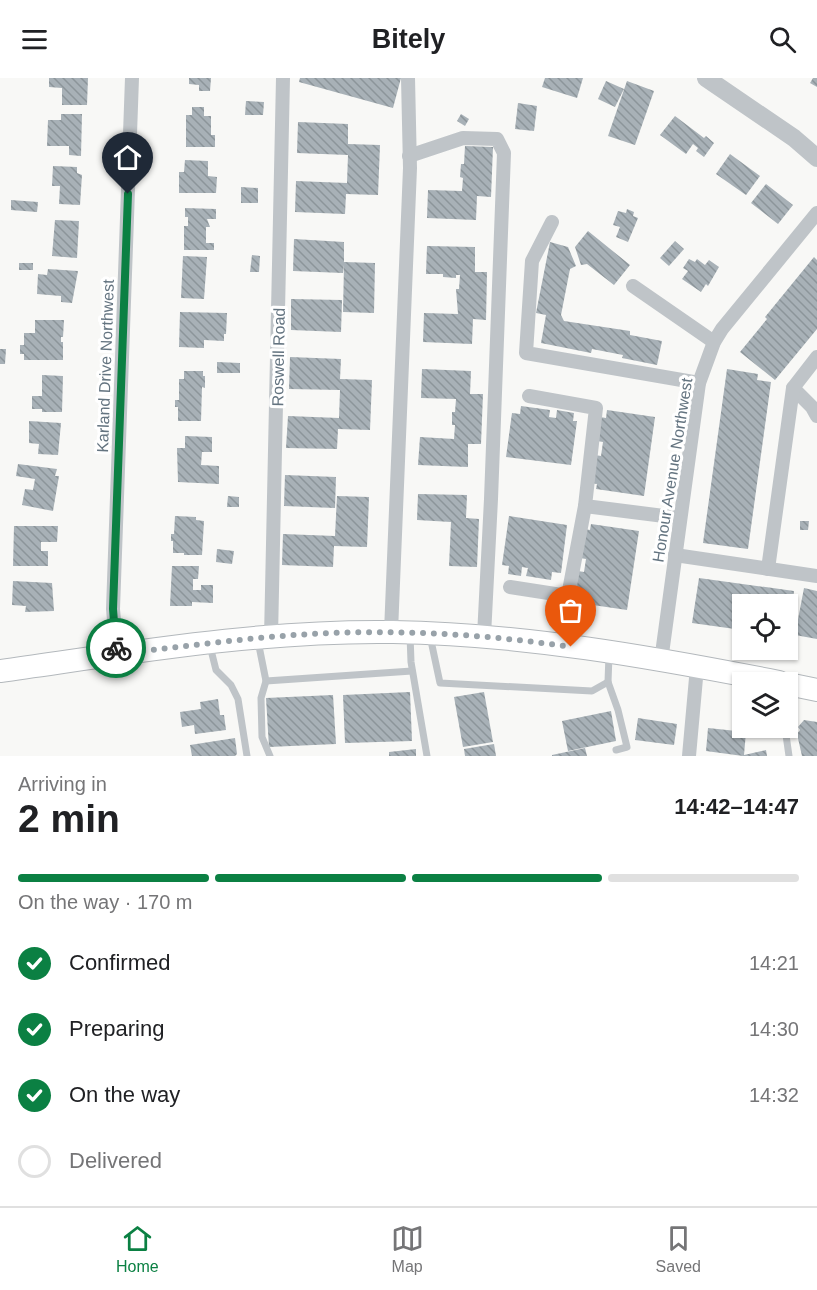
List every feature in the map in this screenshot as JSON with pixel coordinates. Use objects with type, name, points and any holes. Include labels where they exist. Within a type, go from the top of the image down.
[{"type":"main road","points":[[0,670],[117,654],[264,638],[410,633],[514,639],[732,673]]},
{"type":"main road","points":[[798,686],[817,690]]},
{"type":"street","name":"Karland Drive Northwest","points":[[117,654],[113,609],[132,78]]},
{"type":"street","name":"Roswell Road","points":[[264,638],[283,78]]},
{"type":"street","points":[[408,78],[410,633]]},
{"type":"street","points":[[706,78],[794,138],[817,158]]},
{"type":"street","points":[[410,156],[464,138],[497,140],[504,153],[484,636]]},
{"type":"street","name":"Honour Avenue Northwest","points":[[661,661],[699,383],[714,342],[722,329],[817,213]]},
{"type":"street","points":[[552,222],[532,261],[525,353],[699,383]]},
{"type":"street","points":[[633,286],[714,342]]},
{"type":"street","points":[[768,569],[793,388],[817,357]]},
{"type":"street","points":[[793,388],[812,407],[817,416]]},
{"type":"street","points":[[510,586],[567,596],[585,506],[596,408],[529,396]]},
{"type":"street","points":[[585,506],[680,518]]},
{"type":"street","points":[[675,555],[817,576]]},
{"type":"street","points":[[697,667],[690,752],[703,756]]},
{"type":"lane","points":[[410,633],[412,670],[427,756]]},
{"type":"lane","points":[[410,633],[440,682],[592,691],[608,682]]},
{"type":"lane","points":[[264,638],[266,681],[261,698],[262,737],[270,756]]},
{"type":"lane","points":[[209,644],[216,670],[231,685],[238,699],[247,756]]},
{"type":"lane","points":[[609,653],[608,682],[627,747],[616,750]]},
{"type":"lane","points":[[266,681],[412,670]]},
{"type":"lane","points":[[786,738],[789,756]]},
{"type":"building","points":[[49,78],[88,78],[87,105],[62,105],[62,88],[49,87]]},
{"type":"building","points":[[189,78],[211,78],[210,91],[199,91],[199,85],[189,84]]},
{"type":"building","points":[[300,78],[401,78],[393,108],[299,82]]},
{"type":"building","points":[[545,78],[583,78],[577,98],[542,87]]},
{"type":"building","points":[[813,78],[817,78],[817,87],[810,83]]},
{"type":"building","points":[[606,81],[624,89],[615,107],[598,99]]},
{"type":"building","points":[[627,81],[654,91],[635,145],[608,136]]},
{"type":"building","points":[[246,101],[264,102],[263,115],[245,115]]},
{"type":"building","points":[[518,103],[537,106],[534,131],[515,129]]},
{"type":"building","points":[[192,107],[204,107],[204,116],[211,116],[211,135],[215,135],[215,147],[186,147],[186,115],[192,115]]},
{"type":"building","points":[[61,114],[82,114],[81,156],[69,155],[69,146],[47,146],[48,120],[61,120]]},
{"type":"building","points":[[461,114],[469,119],[465,126],[457,121]]},
{"type":"building","points":[[675,116],[714,143],[704,157],[696,151],[698,148],[693,144],[686,154],[660,135]]},
{"type":"building","points":[[298,122],[348,124],[348,144],[380,145],[378,195],[346,194],[345,214],[295,212],[296,181],[347,183],[348,155],[297,153]]},
{"type":"building","points":[[465,146],[493,147],[491,197],[477,196],[476,220],[427,218],[428,190],[462,191],[463,178],[460,177],[461,164],[464,164]]},
{"type":"building","points":[[730,154],[760,176],[746,195],[716,174]]},
{"type":"building","points":[[185,160],[208,161],[208,176],[217,177],[216,193],[179,193],[179,172],[184,172]]},
{"type":"building","points":[[53,166],[77,167],[77,173],[82,175],[80,205],[59,204],[60,186],[52,186]]},
{"type":"building","points":[[766,184],[793,205],[778,224],[751,203]]},
{"type":"building","points":[[241,187],[258,188],[258,203],[241,203]]},
{"type":"building","points":[[11,200],[38,202],[37,212],[11,210]]},
{"type":"building","points":[[185,208],[216,209],[216,219],[207,219],[210,227],[206,227],[206,243],[214,243],[214,250],[184,250],[184,226],[188,226]]},
{"type":"building","points":[[627,209],[634,212],[633,216],[638,218],[628,242],[616,237],[620,227],[613,225],[618,211],[626,213]]},
{"type":"building","points":[[55,220],[79,221],[77,258],[52,256]]},
{"type":"building","points":[[588,231],[630,265],[614,285],[587,264],[581,265],[575,247]]},
{"type":"building","points":[[294,239],[344,242],[344,262],[375,263],[374,313],[343,312],[344,265],[343,273],[293,271]]},
{"type":"building","points":[[675,241],[684,249],[669,266],[660,258]]},
{"type":"building","points":[[550,242],[568,247],[576,266],[570,269],[561,315],[564,321],[630,331],[630,335],[662,341],[657,365],[592,349],[591,353],[541,343],[546,315],[536,313]]},
{"type":"building","points":[[427,246],[475,247],[475,272],[487,272],[486,320],[473,319],[472,344],[423,342],[424,313],[458,314],[456,289],[459,289],[460,275],[456,275],[456,278],[443,277],[443,274],[426,274]]},
{"type":"building","points":[[252,255],[260,256],[259,272],[250,272]]},
{"type":"building","points":[[183,256],[207,257],[204,299],[181,298]]},
{"type":"building","points":[[814,257],[817,260],[817,329],[775,380],[740,352]]},
{"type":"building","points":[[689,259],[695,262],[697,259],[705,265],[709,260],[719,267],[708,286],[706,284],[701,292],[682,279],[688,271],[683,268]]},
{"type":"building","points":[[19,263],[33,263],[33,270],[19,270]]},
{"type":"building","points":[[48,269],[78,271],[72,303],[61,302],[61,296],[37,294],[38,274],[47,275]]},
{"type":"building","points":[[291,299],[342,300],[341,332],[291,330]]},
{"type":"building","points":[[180,312],[227,313],[224,341],[204,340],[204,348],[179,347]]},
{"type":"building","points":[[35,320],[64,320],[63,337],[61,337],[63,360],[24,360],[24,354],[20,354],[20,345],[24,345],[24,333],[35,333]]},
{"type":"building","points":[[0,349],[6,349],[5,364],[0,364]]},
{"type":"building","points":[[290,357],[341,359],[340,379],[372,380],[370,430],[338,429],[337,449],[286,448],[288,416],[339,418],[340,390],[289,389]]},
{"type":"building","points":[[217,362],[240,363],[240,373],[217,373]]},
{"type":"building","points":[[422,369],[471,371],[470,394],[483,394],[481,444],[468,444],[468,467],[418,465],[420,437],[454,439],[455,425],[452,425],[452,412],[455,412],[456,399],[421,398]]},
{"type":"building","points":[[727,369],[758,374],[757,380],[771,382],[748,549],[703,543]]},
{"type":"building","points":[[184,371],[203,371],[203,376],[205,376],[205,388],[202,387],[201,421],[178,421],[178,407],[175,407],[175,400],[179,400],[179,379],[184,379]]},
{"type":"building","points":[[42,375],[63,376],[62,412],[42,412],[42,409],[32,409],[32,396],[42,396]]},
{"type":"building","points":[[521,406],[550,410],[549,417],[556,418],[557,410],[574,413],[573,421],[577,421],[571,465],[506,457],[512,413],[520,414]]},
{"type":"building","points":[[607,410],[655,417],[644,496],[596,489],[597,484],[591,483],[595,455],[601,456],[603,442],[597,441],[600,417],[606,418]]},
{"type":"building","points":[[29,421],[61,423],[58,455],[38,454],[39,444],[29,443]]},
{"type":"building","points":[[185,436],[212,437],[212,452],[202,452],[201,465],[219,466],[219,484],[178,482],[177,448],[185,448]]},
{"type":"building","points":[[18,464],[57,469],[55,476],[59,476],[53,511],[22,505],[25,489],[33,490],[35,479],[16,476]]},
{"type":"building","points":[[285,475],[336,477],[335,508],[284,506]]},
{"type":"building","points":[[418,494],[467,495],[466,518],[479,519],[477,567],[449,566],[451,522],[417,520]]},
{"type":"building","points":[[228,496],[239,497],[239,507],[227,507]]},
{"type":"building","points":[[337,496],[369,497],[367,547],[334,546],[333,567],[282,565],[283,534],[335,536]]},
{"type":"building","points":[[175,516],[196,517],[196,520],[204,521],[202,555],[173,553],[171,534],[174,534]]},
{"type":"building","points":[[509,516],[567,525],[561,573],[552,572],[551,580],[526,576],[528,568],[522,567],[521,576],[508,574],[509,566],[502,565]]},
{"type":"building","points":[[800,521],[809,521],[808,530],[800,530]]},
{"type":"building","points":[[591,524],[639,531],[627,610],[579,603],[580,599],[574,598],[578,571],[584,572],[586,559],[580,558],[585,529],[590,530]]},
{"type":"building","points":[[14,526],[58,526],[57,542],[41,542],[41,551],[48,551],[48,566],[13,566]]},
{"type":"building","points":[[217,549],[234,551],[232,564],[216,562]]},
{"type":"building","points":[[172,566],[199,566],[198,579],[193,579],[193,590],[201,590],[201,585],[213,585],[213,603],[192,602],[192,606],[170,606]]},
{"type":"building","points":[[699,578],[794,591],[794,594],[732,594],[732,629],[692,623]]},
{"type":"building","points":[[13,581],[52,583],[54,611],[25,612],[26,606],[12,605]]},
{"type":"building","points":[[804,588],[817,591],[817,639],[798,636],[798,619]]},
{"type":"building","points":[[410,692],[412,741],[345,743],[343,695]]},
{"type":"building","points":[[484,692],[493,742],[463,747],[454,697]]},
{"type":"building","points":[[333,695],[336,744],[269,747],[266,698]]},
{"type":"building","points":[[218,699],[220,715],[224,715],[226,730],[195,734],[194,725],[182,727],[180,712],[201,709],[200,702]]},
{"type":"building","points":[[611,711],[616,741],[568,751],[562,721]]},
{"type":"building","points":[[638,718],[677,724],[674,745],[635,740]]},
{"type":"building","points":[[804,720],[817,722],[817,756],[802,756],[798,727]]},
{"type":"building","points":[[708,728],[732,731],[732,738],[745,738],[744,755],[766,750],[767,756],[743,756],[706,751]]},
{"type":"building","points":[[235,738],[237,754],[235,756],[192,756],[190,745]]},
{"type":"building","points":[[494,744],[496,756],[465,756],[464,749]]},
{"type":"building","points":[[585,748],[587,756],[552,756],[552,755]]},
{"type":"building","points":[[416,749],[416,756],[389,756],[389,752]]},
{"type":"way so far","points":[[116,648],[117,654],[271,637],[391,632],[514,639],[571,647]]},
{"type":"route","points":[[116,648],[113,609],[128,194]]}]
